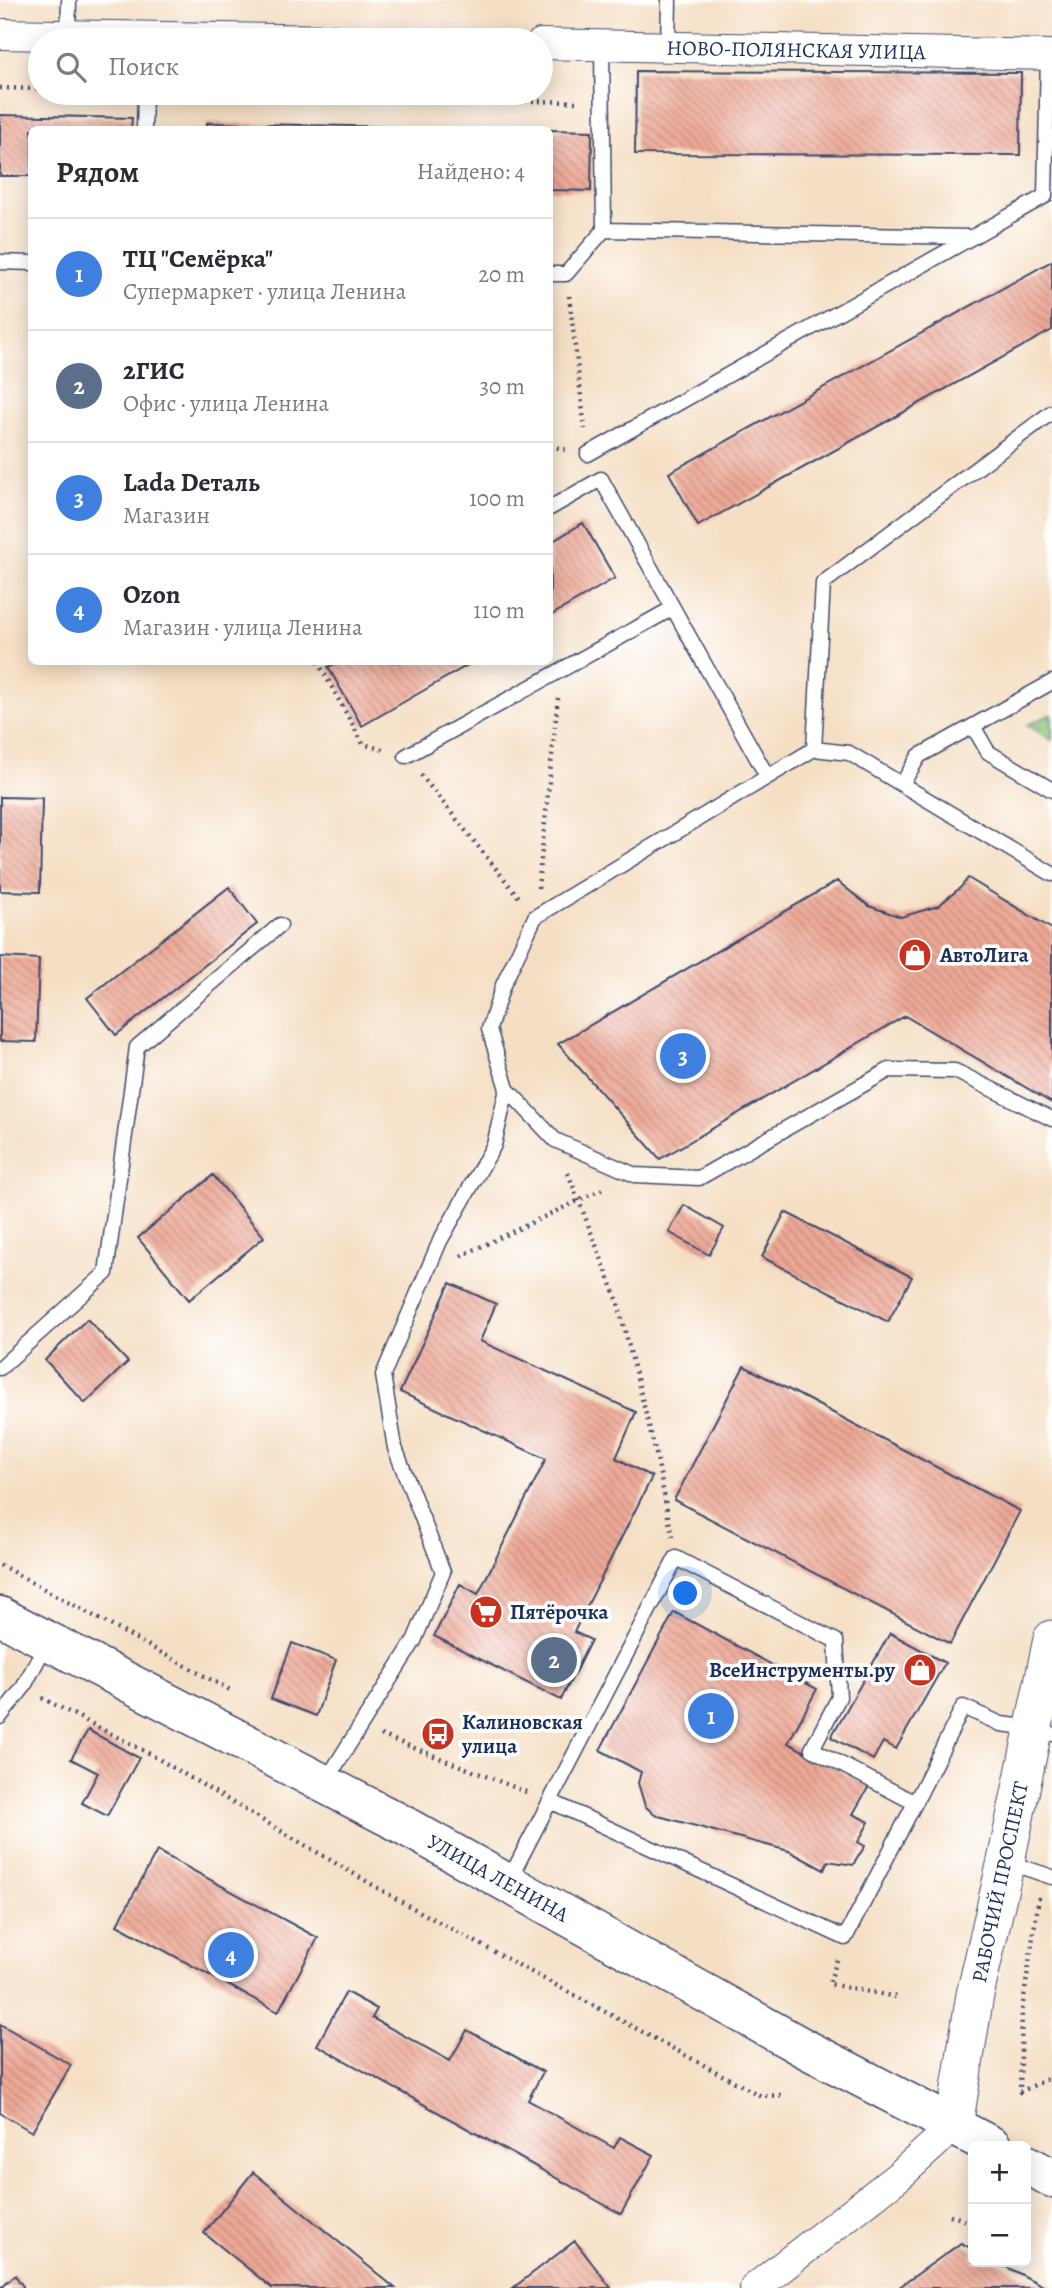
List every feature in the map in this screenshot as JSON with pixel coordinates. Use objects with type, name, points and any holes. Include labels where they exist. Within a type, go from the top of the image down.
[{"type":"main road","name":"УЛИЦА ЛЕНИНА","points":[[0,1616],[324,1784],[804,2048],[982,2141]]},
{"type":"main road","points":[[1031,2167],[1052,2178]]},
{"type":"street","points":[[0,34],[28,34]]},
{"type":"street","name":"НОВО-ПОЛЯНСКАЯ УЛИЦА","points":[[553,44],[1050,55]]},
{"type":"street","name":"РАБОЧИЙ ПРОСПЕКТ","points":[[954,2126],[975,1995],[1006,1861],[1042,1731],[1052,1639]]},
{"type":"street","points":[[755,2288],[900,2175],[954,2126]]},
{"type":"lane","points":[[68,28],[69,0]]},
{"type":"lane","points":[[668,47],[669,0]]},
{"type":"lane","points":[[553,274],[566,274],[604,230],[603,46]]},
{"type":"lane","points":[[588,454],[1048,194],[1050,55]]},
{"type":"lane","points":[[144,126],[145,105]]},
{"type":"lane","points":[[604,230],[971,237]]},
{"type":"lane","points":[[0,262],[28,263]]},
{"type":"lane","points":[[814,748],[822,583],[1052,412]]},
{"type":"lane","points":[[553,506],[601,479],[767,776]]},
{"type":"lane","points":[[406,756],[673,608]]},
{"type":"lane","points":[[902,785],[919,756],[1052,682]]},
{"type":"lane","points":[[973,726],[988,752],[1052,790]]},
{"type":"lane","points":[[1052,874],[849,752],[814,748],[535,917],[503,985],[489,1029],[507,1089],[555,1140],[635,1175],[699,1178],[890,1070],[955,1071],[1052,1119]]},
{"type":"lane","points":[[0,1368],[106,1273],[136,1047],[281,925]]},
{"type":"lane","points":[[324,1784],[414,1641],[443,1572],[396,1448],[383,1375],[440,1241],[494,1144],[507,1089]]},
{"type":"lane","points":[[507,1884],[676,1559],[836,1641],[839,1697],[811,1749],[915,1803]]},
{"type":"lane","points":[[0,1717],[23,1688],[48,1641]]},
{"type":"lane","points":[[550,1801],[845,1938],[962,1707],[1001,1724],[1042,1731]]},
{"type":"lane","points":[[1006,1861],[1047,1875]]},
{"type":"path","points":[[0,88],[28,89]]},
{"type":"path","points":[[553,101],[603,102]]},
{"type":"path","points":[[566,274],[588,454]]},
{"type":"path","points":[[320,665],[363,744],[406,756],[535,917]]},
{"type":"path","points":[[535,917],[561,670]]},
{"type":"path","points":[[555,1140],[617,1299],[657,1458],[676,1559]]},
{"type":"path","points":[[427,1273],[635,1175]]},
{"type":"path","points":[[23,1688],[150,1754],[400,1901],[761,2096],[782,2095]]},
{"type":"path","points":[[360,1726],[550,1801]]},
{"type":"path","points":[[1047,1875],[1022,2010],[1020,2092],[1052,2077]]},
{"type":"path","points":[[829,1984],[896,1997]]},
{"type":"path","points":[[950,2216],[968,2221]]},
{"type":"green space","points":[[1052,714],[1052,740],[1027,725]]},
{"type":"building","points":[[636,71],[1021,73],[1020,155],[635,154]]},
{"type":"building","points":[[0,115],[132,118],[131,126],[28,126],[28,176],[0,176]]},
{"type":"building","points":[[207,123],[348,126],[207,126]]},
{"type":"building","points":[[553,130],[592,131],[591,191],[553,190]]},
{"type":"building","points":[[1052,261],[1052,330],[698,526],[669,473]]},
{"type":"building","points":[[583,523],[615,578],[553,614],[553,541]]},
{"type":"building","points":[[332,665],[468,665],[362,726],[328,667]]},
{"type":"building","points":[[0,797],[42,798],[40,892],[0,891]]},
{"type":"building","points":[[968,878],[1052,929],[1052,1103],[905,1016],[660,1159],[558,1044],[837,881],[869,906],[901,917],[938,906]]},
{"type":"building","points":[[229,887],[257,924],[116,1035],[87,998]]},
{"type":"building","points":[[0,957],[39,959],[36,1042],[0,1041]]},
{"type":"building","points":[[213,1175],[264,1237],[189,1300],[138,1238]]},
{"type":"building","points":[[684,1205],[724,1228],[709,1255],[669,1232]]},
{"type":"building","points":[[785,1212],[912,1277],[888,1322],[762,1257]]},
{"type":"building","points":[[450,1283],[496,1304],[480,1341],[636,1412],[616,1458],[652,1477],[574,1632],[591,1640],[561,1700],[434,1636],[460,1584],[478,1594],[546,1459],[400,1392]]},
{"type":"building","points":[[87,1319],[128,1362],[85,1403],[45,1360]]},
{"type":"building","points":[[744,1366],[1020,1511],[950,1644],[674,1500]]},
{"type":"building","points":[[674,1612],[817,1689],[788,1743],[869,1786],[853,1814],[869,1822],[858,1842],[865,1846],[853,1865],[828,1861],[824,1870],[789,1851],[655,1815],[645,1806],[638,1783],[641,1772],[600,1750]]},
{"type":"building","points":[[890,1633],[945,1663],[896,1749],[883,1742],[873,1760],[831,1737]]},
{"type":"building","points":[[292,1643],[336,1660],[316,1716],[271,1699]]},
{"type":"building","points":[[88,1730],[139,1758],[107,1816],[82,1803],[98,1773],[71,1759]]},
{"type":"building","points":[[157,1851],[318,1938],[278,2012],[117,1925]]},
{"type":"building","points":[[346,1992],[377,2009],[372,2018],[450,2061],[467,2030],[543,2072],[528,2100],[614,2148],[620,2137],[654,2155],[621,2214],[317,2045]]},
{"type":"building","points":[[0,2024],[71,2065],[32,2132],[0,2113]]},
{"type":"building","points":[[253,2172],[395,2288],[272,2288],[204,2233]]},
{"type":"building","points":[[575,2241],[611,2288],[513,2288]]},
{"type":"building","points":[[961,2243],[968,2246],[968,2267],[1007,2267],[1047,2288],[898,2288]]},
{"type":"building","points":[[15,2275],[24,2288],[0,2288]]},
{"type":"place","name":"АвтоЛига","points":[[915,955]]},
{"type":"place","name":"Lada Dеталь","points":[[683,1056]]},
{"type":"place","name":"Пятёрочка","points":[[486,1612]]},
{"type":"place","name":"2ГИС","points":[[554,1660]]},
{"type":"place","name":"ВсеИнструменты.ру","points":[[920,1670]]},
{"type":"place","name":"ТЦ \"Семёрка\"","points":[[711,1716]]},
{"type":"place","name":"Калиновская улица","points":[[438,1734]]},
{"type":"place","name":"Ozon","points":[[231,1955]]}]
